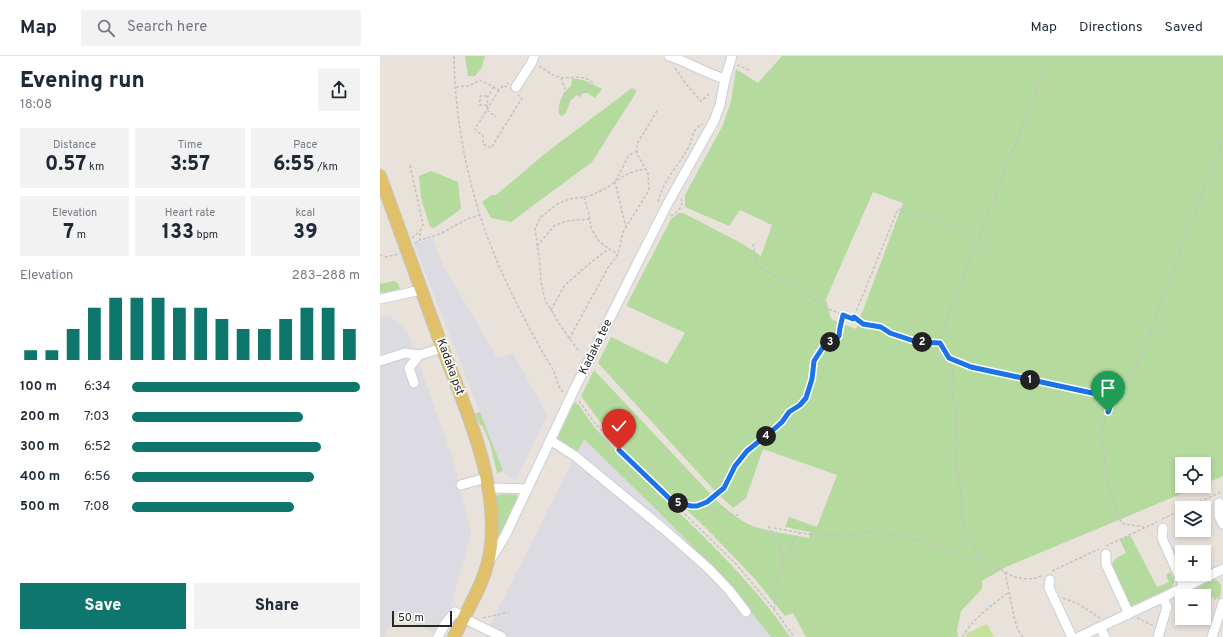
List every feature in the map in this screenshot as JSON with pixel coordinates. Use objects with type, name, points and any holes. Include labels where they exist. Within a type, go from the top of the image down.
[{"type":"main road","name":"Kadaka pst","points":[[380,176],[477,441],[487,483],[492,525],[488,564]]},
{"type":"main road","name":"Kadaka tee","points":[[454,637],[478,589],[488,564]]},
{"type":"street","points":[[669,56],[683,60],[710,74],[725,79]]},
{"type":"street","points":[[514,87],[533,59]]},
{"type":"street","name":"Kadaka tee","points":[[488,564],[505,536],[550,440],[665,210],[714,121],[720,105],[725,79],[734,60]]},
{"type":"street","points":[[380,300],[421,290]]},
{"type":"street","points":[[380,361],[405,353],[418,355],[443,348]]},
{"type":"street","points":[[414,383],[409,368],[418,355]]},
{"type":"street","points":[[550,440],[575,456],[670,534],[708,568],[729,590],[746,612]]},
{"type":"street","points":[[461,485],[487,483],[497,488],[527,489]]},
{"type":"street","points":[[1219,503],[1219,516],[1223,524]]},
{"type":"street","points":[[1163,528],[1162,538],[1187,589],[1223,569]]},
{"type":"street","points":[[1106,554],[1106,564],[1131,615]]},
{"type":"street","points":[[1050,580],[1049,588],[1072,637]]},
{"type":"street","points":[[1079,637],[1102,624],[1131,615],[1163,598],[1175,594]]},
{"type":"street","points":[[1158,637],[1167,607],[1163,598]]},
{"type":"street","points":[[1212,637],[1222,601]]},
{"type":"street","points":[[438,637],[445,624],[455,612],[502,637]]},
{"type":"street","points":[[1102,624],[1105,637]]},
{"type":"path","points":[[454,56],[456,87],[466,160],[480,215],[499,267],[514,301],[553,371]]},
{"type":"path","points":[[979,558],[961,514],[962,498],[956,467],[955,448],[957,420],[952,390],[953,374],[949,358],[940,343],[946,321],[1050,56]]},
{"type":"path","points":[[533,59],[551,75],[561,78],[580,77],[589,80],[593,84],[586,92],[576,93],[574,97],[567,101],[564,99],[565,89],[561,78]]},
{"type":"path","points":[[734,60],[750,70]]},
{"type":"path","points":[[674,67],[701,101],[709,94]]},
{"type":"path","points":[[456,87],[469,86],[480,80],[500,90]]},
{"type":"path","points":[[503,85],[506,87],[514,87],[518,95],[522,98],[491,148],[483,144],[483,136],[475,129],[500,90],[503,85]]},
{"type":"path","points":[[487,110],[488,96],[494,87]]},
{"type":"path","points":[[487,105],[480,105],[480,96],[488,96]]},
{"type":"path","points":[[569,339],[609,266],[618,254],[623,232],[650,190],[648,173],[637,154],[637,144],[658,109]]},
{"type":"path","points":[[487,110],[496,117]]},
{"type":"path","points":[[1146,527],[1121,522],[1112,500],[1104,466],[1105,457],[1101,438],[1103,424],[1114,396],[1133,376],[1223,139]]},
{"type":"path","points":[[626,229],[614,182],[629,156],[637,151]]},
{"type":"path","points":[[410,165],[423,225],[420,231],[412,238],[413,244]]},
{"type":"path","points":[[578,350],[569,339],[545,300],[541,282],[535,229],[540,218],[557,204],[570,199],[589,196],[603,190],[624,174],[633,170],[646,169]]},
{"type":"path","points":[[584,197],[591,228],[598,240],[618,254]]},
{"type":"path","points":[[854,317],[898,209],[978,238]]},
{"type":"path","points":[[420,231],[420,240],[440,234],[467,219],[480,215]]},
{"type":"path","points":[[537,246],[554,226],[566,221],[590,219]]},
{"type":"path","points":[[753,244],[754,256],[760,267],[831,310],[853,319],[854,317],[863,324],[881,327],[890,333],[917,342],[940,343]]},
{"type":"path","points":[[551,310],[564,285],[609,249]]},
{"type":"path","points":[[380,255],[385,257],[400,253]]},
{"type":"path","points":[[697,506],[707,502],[724,488],[735,466],[747,451],[772,431],[782,422],[789,412],[800,405],[806,398],[812,379],[814,361],[825,344],[833,342],[839,336],[843,315]]},
{"type":"path","points":[[949,358],[971,367],[1106,396],[1121,390]]},
{"type":"path","points":[[585,409],[594,422],[619,450],[736,564],[774,609],[794,637]]},
{"type":"path","points":[[1200,501],[1223,490]]},
{"type":"path","points":[[672,501],[684,505],[704,506],[727,514],[739,515]]},
{"type":"path","points":[[774,528],[813,535],[846,535],[875,531],[904,536],[934,545],[967,558],[979,558],[1014,577],[1027,579],[1037,578],[1175,513]]},
{"type":"path","points":[[768,526],[776,538],[780,550],[783,561],[782,568]]},
{"type":"path","points":[[774,609],[776,599],[776,583],[795,538],[799,533]]},
{"type":"path","points":[[1005,572],[1018,630],[1023,637]]},
{"type":"path","points":[[963,637],[968,628],[998,600],[1009,592]]},
{"type":"path","points":[[1052,594],[1077,603],[1102,624]]},
{"type":"path","points":[[1211,597],[1222,601]]},
{"type":"path","points":[[483,618],[509,612]]},
{"type":"path","points":[[1131,615],[1157,627]]},
{"type":"shaded area","points":[[433,238],[442,263],[497,358],[513,353],[547,415],[516,480],[508,477],[503,471],[414,244]]},
{"type":"shaded area","points":[[388,315],[407,330],[453,459],[471,533],[450,610],[438,635],[396,614],[384,637],[380,637],[380,317]]},
{"type":"shaded area","points":[[584,438],[698,552],[746,604],[771,637],[484,637]]},
{"type":"green space","points":[[465,56],[485,56],[481,69],[475,76],[468,76]]},
{"type":"green space","points":[[782,56],[1223,56],[1223,476],[1211,481],[1211,457],[1175,457],[1175,493],[1183,493],[1006,567],[982,581],[982,589],[961,611],[957,630],[958,637],[806,637],[793,613],[785,616],[754,578],[708,530],[626,452],[603,426],[581,396],[594,370],[720,504],[744,522],[770,531],[809,538],[810,532],[785,527],[789,517],[817,527],[837,475],[763,449],[746,498],[733,508],[714,490],[598,363],[611,337],[667,364],[685,333],[627,306],[671,219],[679,213],[683,213],[743,244],[761,256],[772,225],[740,210],[729,226],[685,207],[685,195],[723,125],[731,101],[736,69],[758,83]],"holes":[[[873,192],[903,203],[856,329],[831,319],[826,299]]]},
{"type":"green space","points":[[572,79],[584,80],[602,89],[595,98],[587,93],[583,93],[580,97],[576,95],[571,99],[566,113],[562,116],[559,114],[560,102],[563,95],[571,86]]},
{"type":"green space","points":[[632,88],[637,91],[592,162],[511,222],[491,218],[482,202],[492,195],[496,195],[547,152]]},
{"type":"green space","points":[[431,171],[458,182],[461,209],[434,228],[430,227],[421,198],[419,176]]},
{"type":"green space","points":[[394,281],[398,283],[400,289],[390,293],[380,292],[380,284]]},
{"type":"green space","points":[[574,402],[579,405],[594,427],[612,447],[724,557],[759,596],[790,637],[771,637],[750,610],[705,560],[584,439],[576,455],[558,443],[557,439]]},
{"type":"green space","points":[[480,412],[503,471],[497,473],[490,443],[475,414]]},
{"type":"green space","points":[[498,495],[517,495],[518,499],[499,536],[496,534],[495,499]]},
{"type":"green space","points":[[1130,535],[1157,587],[1169,582],[1166,575],[1170,572],[1174,582],[1171,588],[1132,606],[1128,604],[1112,569],[1114,561],[1126,553],[1120,540]]},
{"type":"green space","points":[[1215,579],[1221,585],[1219,599],[1211,596],[1211,589],[1194,589]]},
{"type":"green space","points":[[987,624],[994,637],[967,637],[966,634]]},
{"type":"route","points":[[619,450],[672,501],[691,506],[697,506],[707,502],[724,488],[735,466],[747,451],[772,431],[782,422],[789,412],[800,405],[806,398],[812,379],[814,361],[825,344],[833,342],[839,336],[843,315],[853,319],[854,317],[868,326],[881,327],[890,333],[897,334],[917,342],[940,343],[949,358],[971,367],[1106,396],[1121,390],[1114,396],[1108,412]]}]
